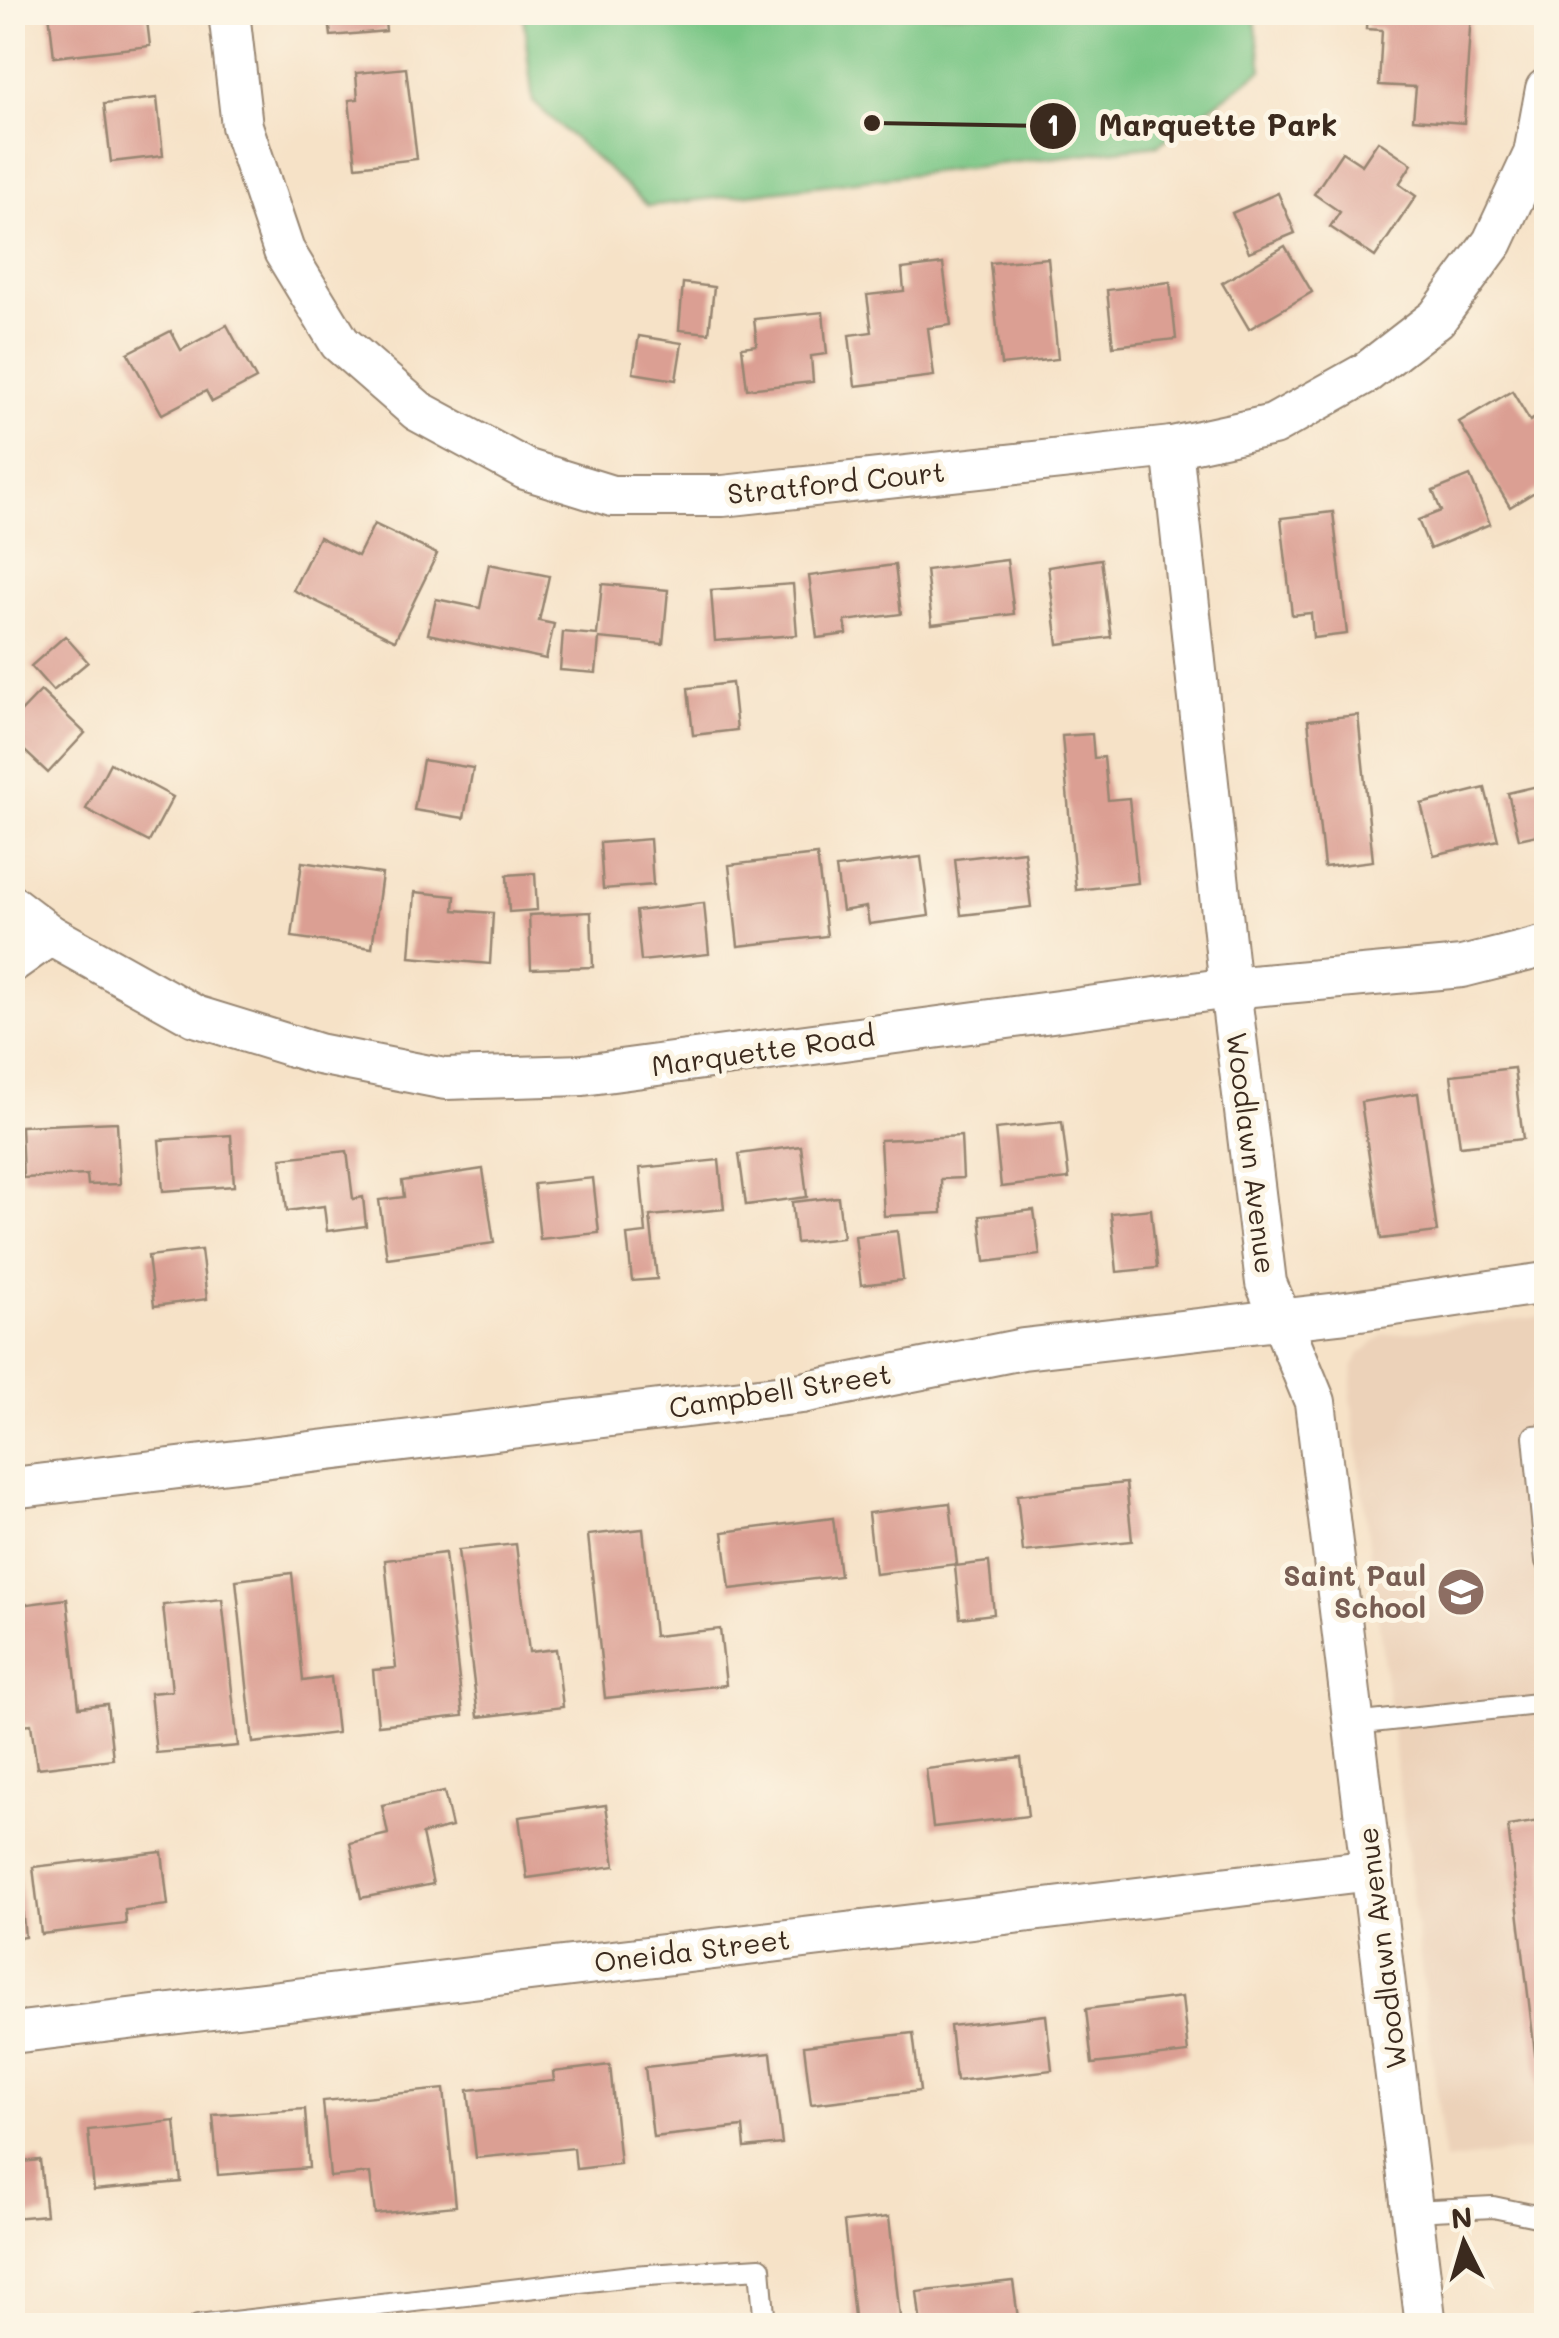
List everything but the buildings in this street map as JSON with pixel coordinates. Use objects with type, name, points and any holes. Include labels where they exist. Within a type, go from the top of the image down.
[{"type":"street","name":"Stratford Court","points":[[229,12],[242,126],[284,251],[340,343],[418,411],[525,469],[612,496],[723,496],[1172,448],[1273,426],[1366,373],[1437,318],[1493,242],[1534,154],[1546,88]]},
{"type":"street","name":"Woodlawn Avenue","points":[[1172,448],[1266,1283],[1316,1402],[1426,2326]]},
{"type":"street","name":"Marquette Road","points":[[12,906],[50,935],[194,1016],[318,1054],[445,1078],[583,1076],[1230,988],[1462,967],[1546,946]]},
{"type":"street","points":[[12,962],[50,935]]},
{"type":"street","name":"Campbell Street","points":[[12,1488],[802,1393],[1023,1349],[1282,1320],[1546,1283]]},
{"type":"street","name":"Oneida Street","points":[[12,2033],[1372,1870]]},
{"type":"lane","points":[[1546,1435],[1534,1436],[1546,1561]]},
{"type":"lane","points":[[1354,1724],[1546,1703]]},
{"type":"lane","points":[[1413,2211],[1493,2207],[1546,2218]]},
{"type":"lane","points":[[198,2326],[632,2276],[760,2268],[765,2326]]},
{"type":"shaded area","name":"Saint Paul School","points":[[1546,1316],[1546,2148],[1445,2161],[1351,1397],[1353,1369],[1359,1355],[1384,1335]]},
{"type":"green space","points":[[523,13],[1254,13],[1262,70],[1158,145],[648,206],[533,102]]},
{"type":"place","name":"Marquette Park","points":[[872,123]]},
{"type":"place","name":"Saint Paul School","points":[[1461,1592]]}]
